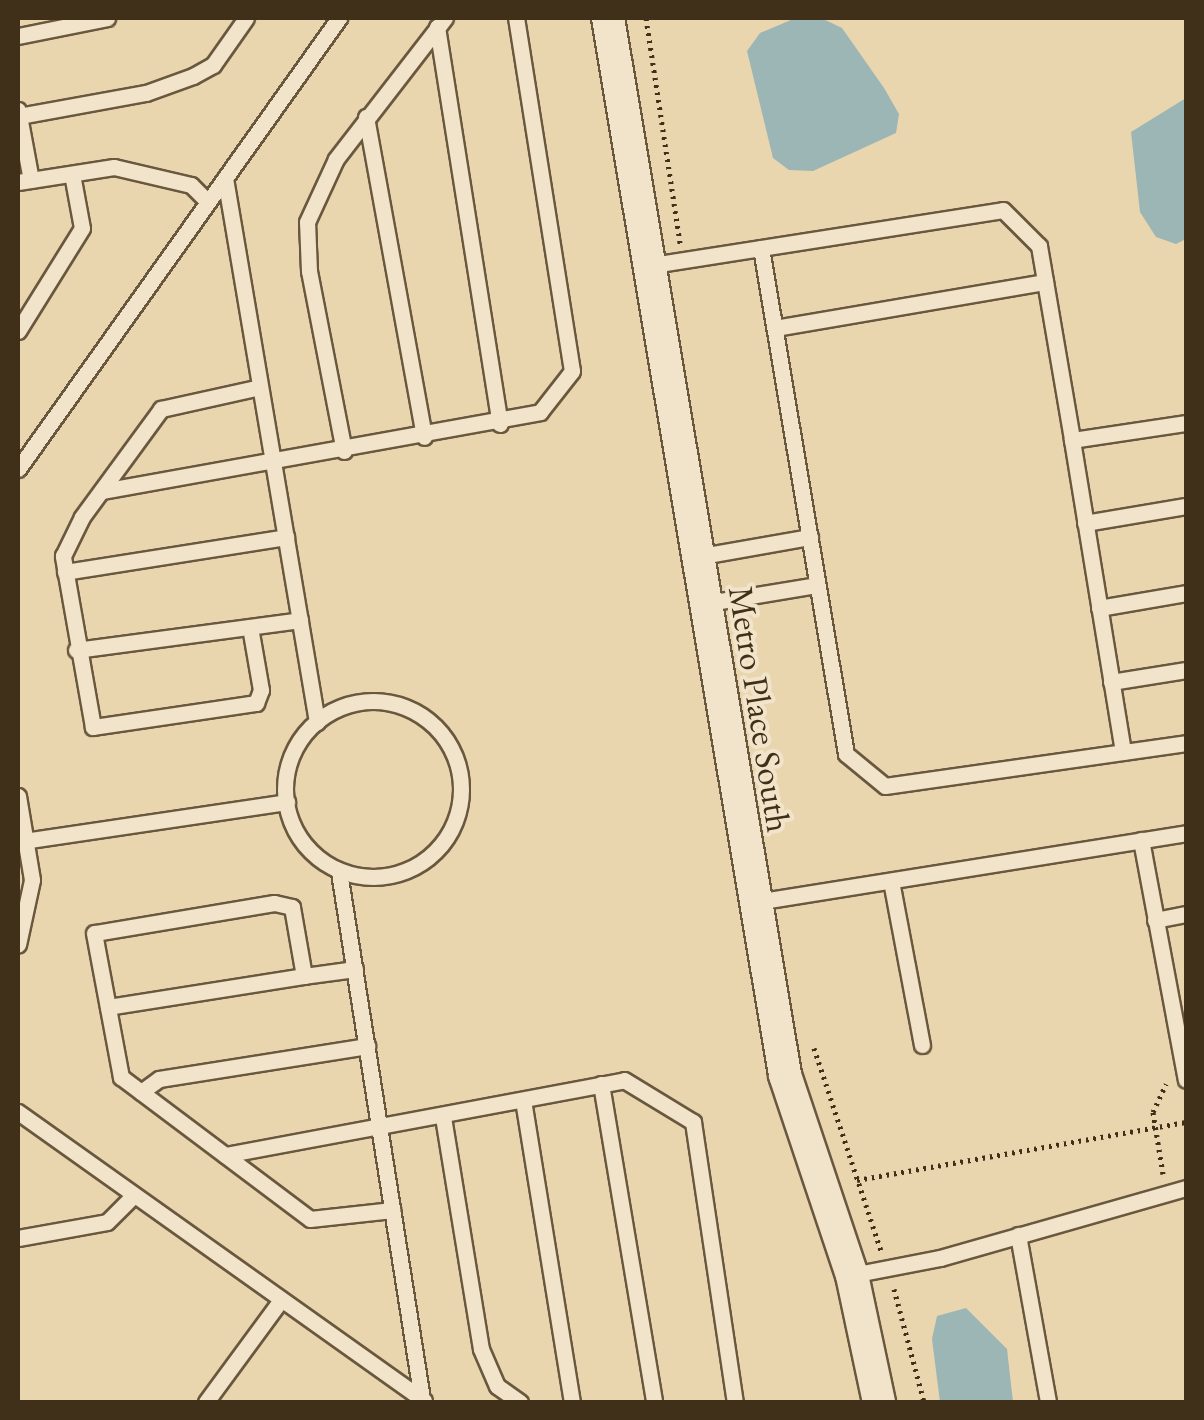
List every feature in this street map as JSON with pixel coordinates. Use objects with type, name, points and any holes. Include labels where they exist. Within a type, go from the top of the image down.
[{"type":"street","name":"Metro Place South","points":[[608,18],[694,558],[785,1074],[852,1275],[879,1402]]},
{"type":"lane","points":[[18,36],[107,18]]},
{"type":"lane","points":[[208,202],[191,185],[114,167],[24,181],[18,113],[146,93],[193,76],[213,65],[246,18]]},
{"type":"lane","points":[[18,469],[339,18]]},
{"type":"lane","points":[[102,491],[500,424],[540,412],[572,371],[516,18]]},
{"type":"lane","points":[[441,22],[500,424]]},
{"type":"lane","points":[[344,451],[309,271],[307,222],[314,196],[366,117],[441,22]]},
{"type":"lane","points":[[366,117],[424,437]]},
{"type":"lane","points":[[18,330],[82,228],[72,174]]},
{"type":"lane","points":[[225,178],[316,722]]},
{"type":"lane","points":[[646,266],[1002,210],[1040,246],[1123,752]]},
{"type":"lane","points":[[762,248],[846,754],[885,786],[1186,742]]},
{"type":"lane","points":[[775,328],[1045,282]]},
{"type":"lane","points":[[250,627],[261,690],[256,703],[93,728],[76,650],[63,556],[102,491],[161,409],[260,388]]},
{"type":"lane","points":[[1072,440],[1186,423]]},
{"type":"lane","points":[[1086,523],[1186,506]]},
{"type":"lane","points":[[66,572],[286,537]]},
{"type":"lane","points":[[694,558],[810,537]]},
{"type":"lane","points":[[702,604],[817,585]]},
{"type":"lane","points":[[1099,608],[1186,593]]},
{"type":"lane","points":[[76,650],[300,620]]},
{"type":"lane","points":[[1111,682],[1186,670]]},
{"type":"lane","points":[[352,703],[409,708],[450,747],[460,775],[455,818],[432,854],[380,877],[339,872],[304,842],[287,802],[290,760],[316,722],[352,703]]},
{"type":"lane","points":[[18,796],[30,840],[32,880],[18,945]]},
{"type":"lane","points":[[30,840],[287,802]]},
{"type":"lane","points":[[752,902],[1186,833]]},
{"type":"lane","points":[[1141,840],[1155,920],[1178,999],[1186,1080]]},
{"type":"lane","points":[[339,872],[425,1401]]},
{"type":"lane","points":[[891,880],[922,1044]]},
{"type":"lane","points":[[304,976],[292,907],[274,903],[94,934],[121,1077],[310,1218],[393,1210]]},
{"type":"lane","points":[[1155,920],[1186,914]]},
{"type":"lane","points":[[108,1007],[355,969]]},
{"type":"lane","points":[[141,1092],[159,1079],[367,1046]]},
{"type":"lane","points":[[225,1155],[380,1130],[624,1080],[693,1122],[736,1402]]},
{"type":"lane","points":[[601,1084],[654,1402]]},
{"type":"lane","points":[[523,1100],[572,1402]]},
{"type":"lane","points":[[18,1112],[425,1401]]},
{"type":"lane","points":[[443,1117],[481,1350],[496,1386],[520,1402]]},
{"type":"lane","points":[[852,1275],[1018,1235],[1186,1188]]},
{"type":"lane","points":[[18,1238],[108,1222],[134,1195]]},
{"type":"lane","points":[[1018,1235],[1048,1402]]},
{"type":"lane","points":[[206,1402],[281,1300]]},
{"type":"path","points":[[646,18],[682,260]]},
{"type":"path","points":[[810,1030],[886,1266],[924,1402]]},
{"type":"path","points":[[856,1180],[973,1155],[1186,1122]]},
{"type":"path","points":[[1154,1129],[1160,1159]]},
{"type":"water","points":[[821,18],[842,28],[884,88],[899,114],[896,133],[813,171],[789,170],[773,158],[747,51],[760,33],[791,20]]},
{"type":"water","points":[[1186,98],[1186,239],[1176,244],[1156,237],[1140,212],[1131,132]]},
{"type":"water","points":[[966,1308],[1007,1349],[1013,1402],[940,1402],[932,1339],[937,1316]]}]
